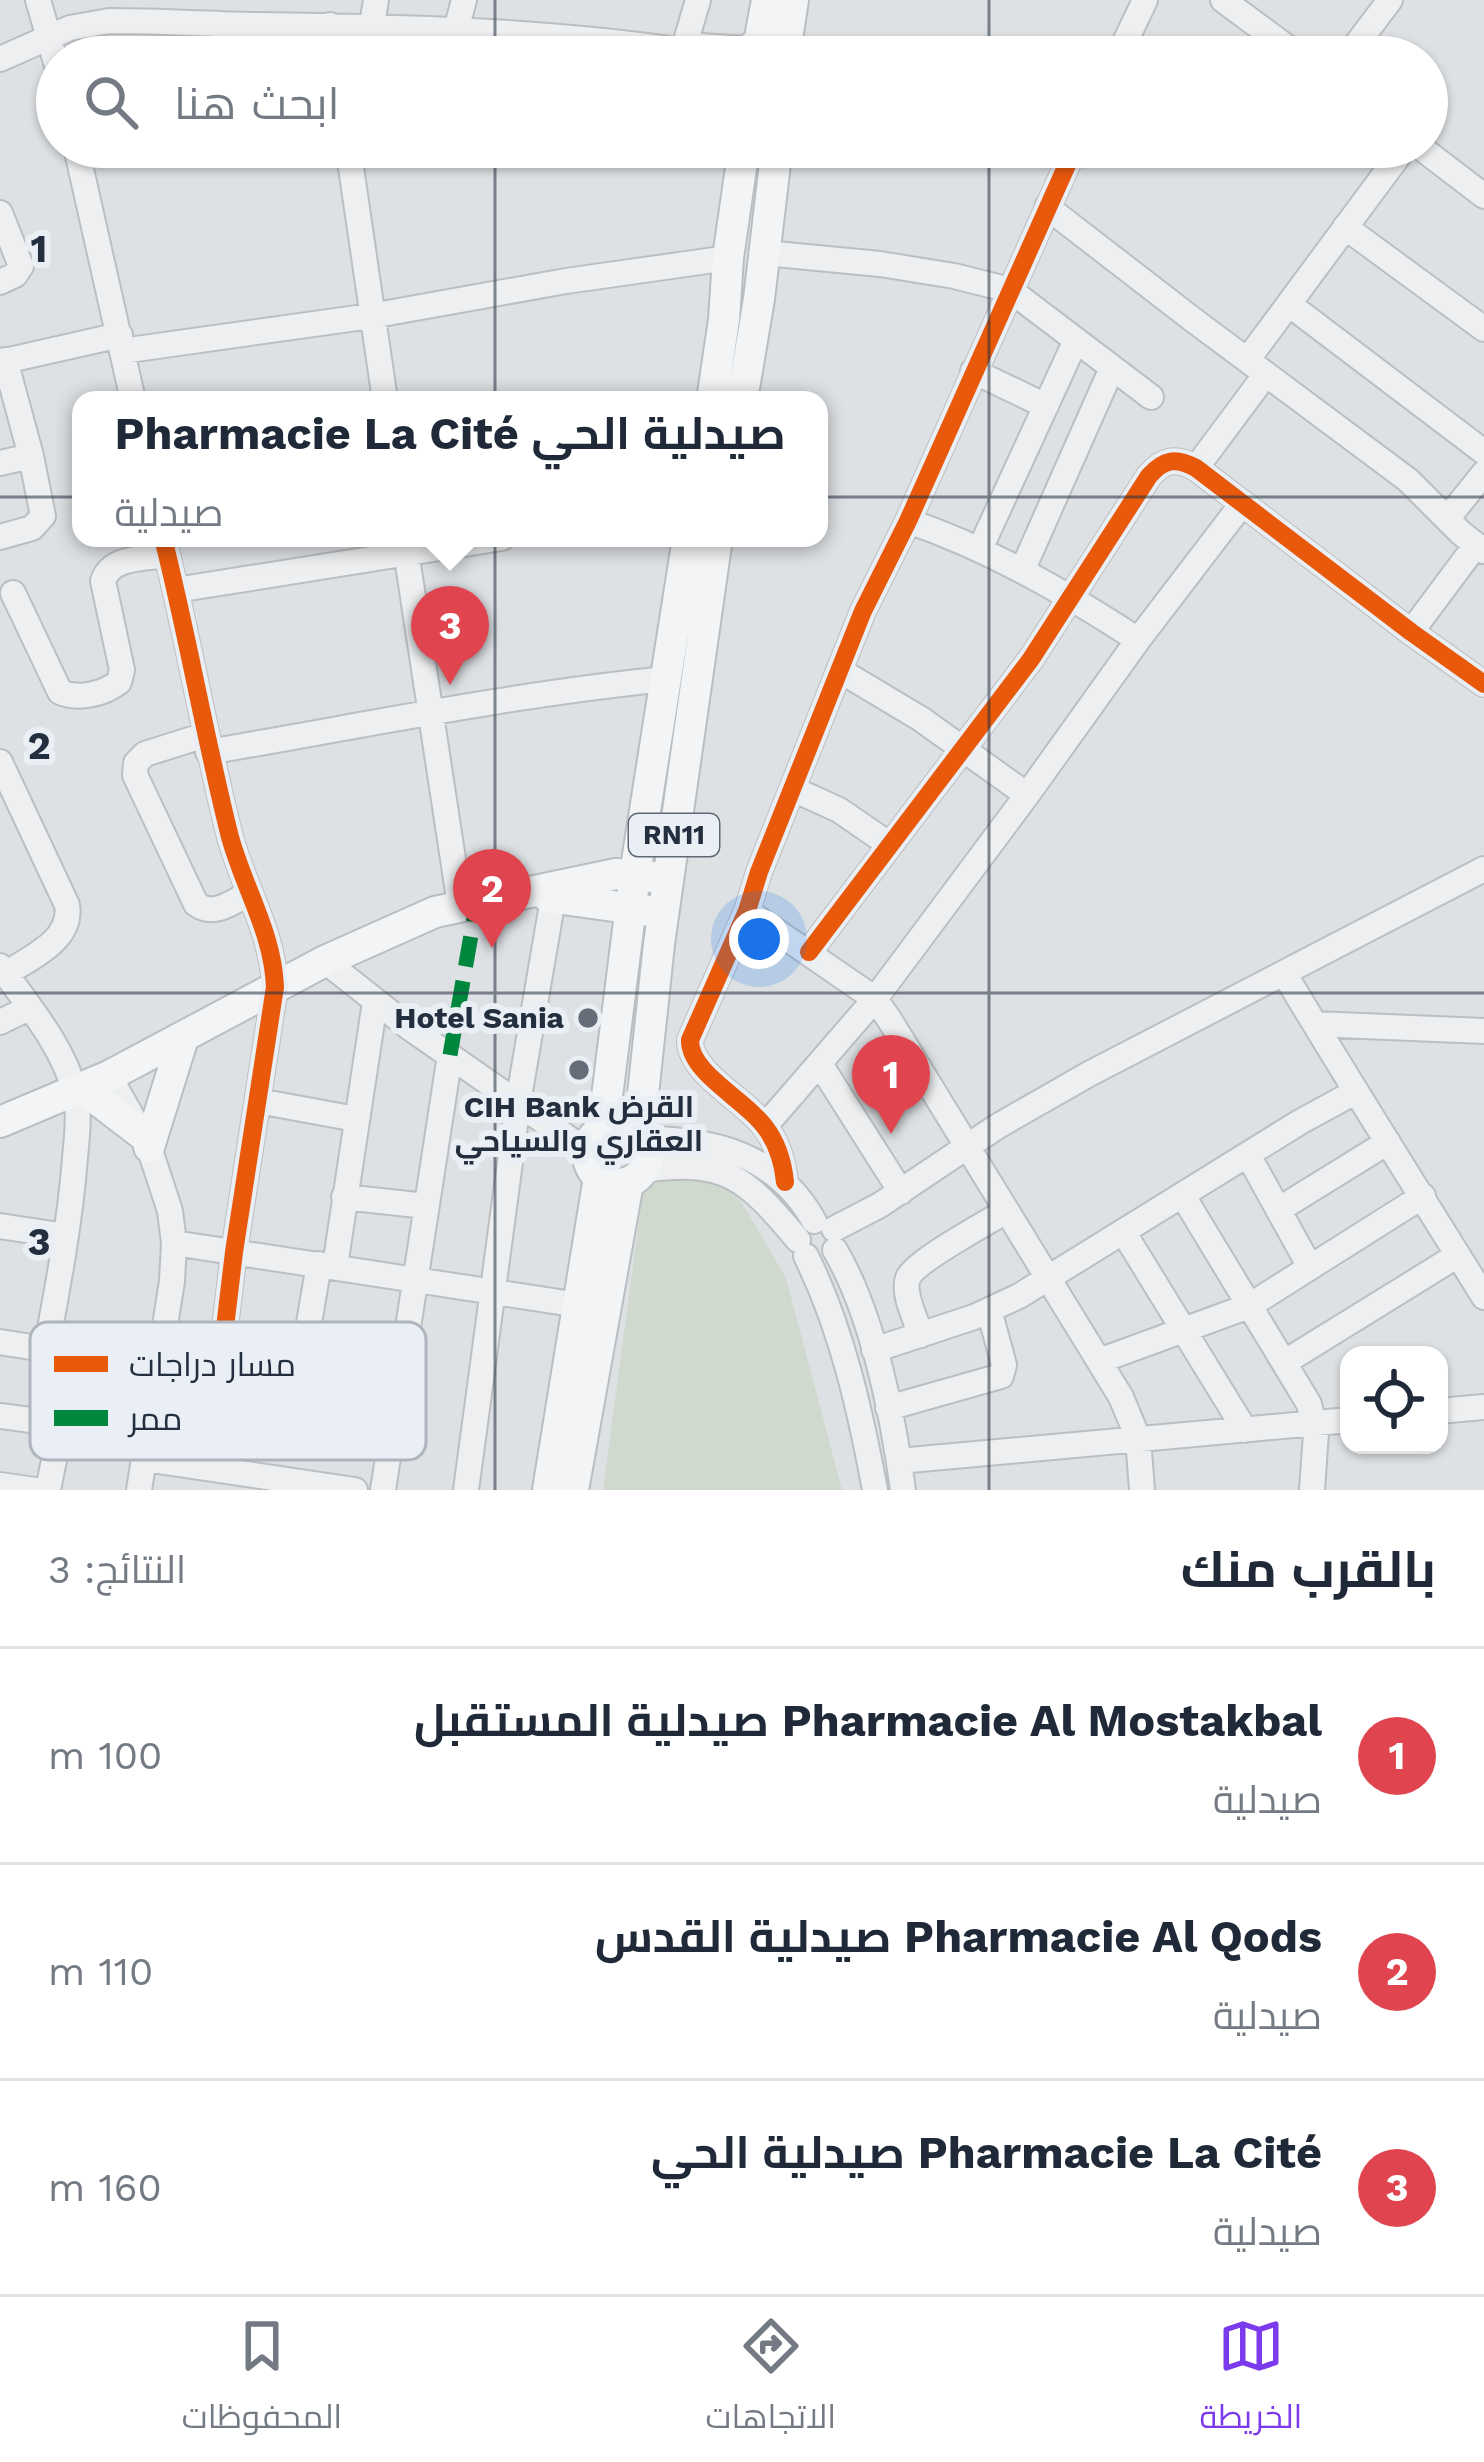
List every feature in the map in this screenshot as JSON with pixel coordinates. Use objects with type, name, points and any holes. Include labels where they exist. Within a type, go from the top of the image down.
[{"type":"main road","points":[[766,36],[767,0]]},
{"type":"main road","points":[[774,36],[794,0]]},
{"type":"main road","points":[[713,391],[741,168]]},
{"type":"main road","points":[[743,391],[775,168]]},
{"type":"main road","name":"RN11","points":[[548,1490],[579,1305],[621,1154],[625,953],[687,547]]},
{"type":"main road","name":"RN11","points":[[573,1490],[717,547]]},
{"type":"main road","points":[[0,1122],[89,1085],[408,922],[460,905],[550,895],[600,877],[668,878]]},
{"type":"main road","points":[[550,895],[663,914]]},
{"type":"main road","points":[[550,895],[604,925],[625,953]]},
{"type":"main road","points":[[89,1085],[146,1141],[183,1038]]},
{"type":"street","points":[[38,0],[49,36],[111,10],[180,11],[226,25],[330,25],[374,13],[456,30],[532,36]]},
{"type":"street","points":[[456,30],[464,0]]},
{"type":"street","points":[[691,36],[698,0]]},
{"type":"street","points":[[1128,36],[1145,0]]},
{"type":"street","points":[[1222,0],[1271,36]]},
{"type":"street","points":[[1363,36],[1390,0]]},
{"type":"street","points":[[330,25],[332,36]]},
{"type":"street","points":[[0,59],[36,42]]},
{"type":"street","points":[[81,168],[131,391]]},
{"type":"street","points":[[351,168],[384,391]]},
{"type":"street","points":[[785,1182],[784,1163],[765,1126],[698,1065],[690,1040],[747,910],[868,600],[1066,168]]},
{"type":"street","points":[[1196,468],[1290,305],[1390,168]]},
{"type":"street","points":[[1447,168],[1484,196]]},
{"type":"street","points":[[1048,207],[1408,480],[1480,548],[1411,632]]},
{"type":"street","points":[[0,213],[21,266],[0,282]]},
{"type":"street","points":[[1346,227],[1484,329]]},
{"type":"street","points":[[765,253],[917,270],[1010,290],[1151,397]]},
{"type":"street","points":[[0,537],[32,528],[42,520],[31,456],[2,361],[371,316],[728,258]]},
{"type":"street","points":[[1290,305],[1484,452]]},
{"type":"street","points":[[980,549],[1076,340]]},
{"type":"street","points":[[1022,571],[1112,368]]},
{"type":"street","points":[[973,371],[1046,406]]},
{"type":"street","points":[[0,463],[31,456]]},
{"type":"street","points":[[809,952],[964,750],[1163,462],[1176,460],[1196,468],[1484,684]]},
{"type":"street","points":[[1447,519],[1484,473]]},
{"type":"street","points":[[765,1126],[875,999],[1242,504]]},
{"type":"street","points":[[908,521],[980,549],[1138,640]]},
{"type":"street","points":[[13,593],[60,692],[78,697],[107,689],[118,682],[122,670],[105,573],[114,564],[162,547]]},
{"type":"street","points":[[165,547],[207,744],[248,893],[270,945],[275,987],[225,1322]]},
{"type":"street","points":[[176,590],[400,547]]},
{"type":"street","points":[[405,547],[460,905]]},
{"type":"street","points":[[838,670],[921,719],[1027,795]]},
{"type":"street","points":[[248,893],[213,910],[196,904],[135,775],[136,763],[146,754],[565,690],[667,679]]},
{"type":"street","points":[[0,762],[69,915],[56,938],[3,970],[64,1064],[89,1085],[78,1115],[66,1236],[51,1322]]},
{"type":"street","points":[[793,789],[839,810],[890,845]]},
{"type":"street","points":[[817,1239],[1089,1074],[1484,869]]},
{"type":"street","points":[[466,1490],[550,895]]},
{"type":"street","points":[[747,910],[875,999],[1132,1420],[1142,1490]]},
{"type":"street","points":[[325,961],[518,1103],[621,1154],[728,1174],[817,1239],[853,1287],[874,1350],[903,1490]]},
{"type":"street","points":[[1284,973],[1484,1297]]},
{"type":"street","points":[[314,1322],[344,1197],[375,1002]]},
{"type":"street","points":[[0,1022],[29,1008]]},
{"type":"street","points":[[1315,1024],[1484,1031]]},
{"type":"street","points":[[409,1322],[450,1055]]},
{"type":"street","points":[[820,1064],[901,1192]]},
{"type":"street","points":[[874,1350],[989,1310],[1048,1279],[1355,1092]]},
{"type":"street","points":[[258,1101],[356,1119]]},
{"type":"street","points":[[621,1154],[678,1139],[717,1145],[751,1159],[785,1182],[805,1205],[817,1239],[821,1287],[852,1383],[875,1490]]},
{"type":"street","points":[[146,1141],[170,1211],[174,1244],[164,1322]]},
{"type":"street","points":[[1278,1210],[1388,1142]]},
{"type":"street","points":[[1248,1155],[1310,1268]]},
{"type":"street","points":[[1183,1196],[1310,1404],[1315,1423],[1312,1490]]},
{"type":"street","points":[[1099,1361],[1250,1306],[1423,1196]]},
{"type":"street","points":[[344,1197],[426,1206]]},
{"type":"street","points":[[920,1335],[907,1290],[909,1276],[1006,1211]]},
{"type":"street","points":[[0,1226],[66,1236]]},
{"type":"street","points":[[1124,1233],[1245,1430]]},
{"type":"street","points":[[174,1244],[579,1305]]},
{"type":"street","points":[[1285,1362],[1458,1256]]},
{"type":"street","points":[[888,1408],[1001,1376],[1004,1365],[989,1310]]},
{"type":"street","points":[[0,1342],[30,1347]]},
{"type":"street","points":[[1448,1411],[1484,1407]]},
{"type":"street","points":[[0,1416],[30,1420]]},
{"type":"street","points":[[899,1461],[1340,1421]]},
{"type":"street","points":[[48,1490],[54,1460]]},
{"type":"street","points":[[139,1490],[144,1460]]},
{"type":"street","points":[[149,1460],[269,1483],[355,1490]]},
{"type":"street","points":[[383,1490],[388,1460]]},
{"type":"street","points":[[5,1487],[35,1490]]},
{"type":"shaded area","points":[[671,1175],[711,1178],[741,1201],[786,1278],[842,1490],[603,1490],[643,1191]]},
{"type":"marked path","points":[[450,1055],[477,901]]},
{"type":"cycle path","points":[[785,1182],[770,1133],[699,1064],[690,1040],[747,911],[863,611],[1066,168]]},
{"type":"cycle path","points":[[809,952],[1031,659],[1149,476],[1165,463],[1176,461],[1196,468],[1484,684]]},
{"type":"cycle path","points":[[165,547],[230,837],[264,929],[275,987],[226,1322]]},
{"type":"place","name":"Pharmacie La Cité صيدلية الحي","points":[[450,685]]},
{"type":"place","name":"Pharmacie Al Qods صيدلية القدس","points":[[492,948]]},
{"type":"place","name":"Hotel Sania","points":[[588,1018]]},
{"type":"place","name":"CIH Bank القرض العقاري والسياحي","points":[[579,1070]]},
{"type":"place","name":"Pharmacie Al Mostakbal صيدلية المستقبل","points":[[891,1134]]}]
